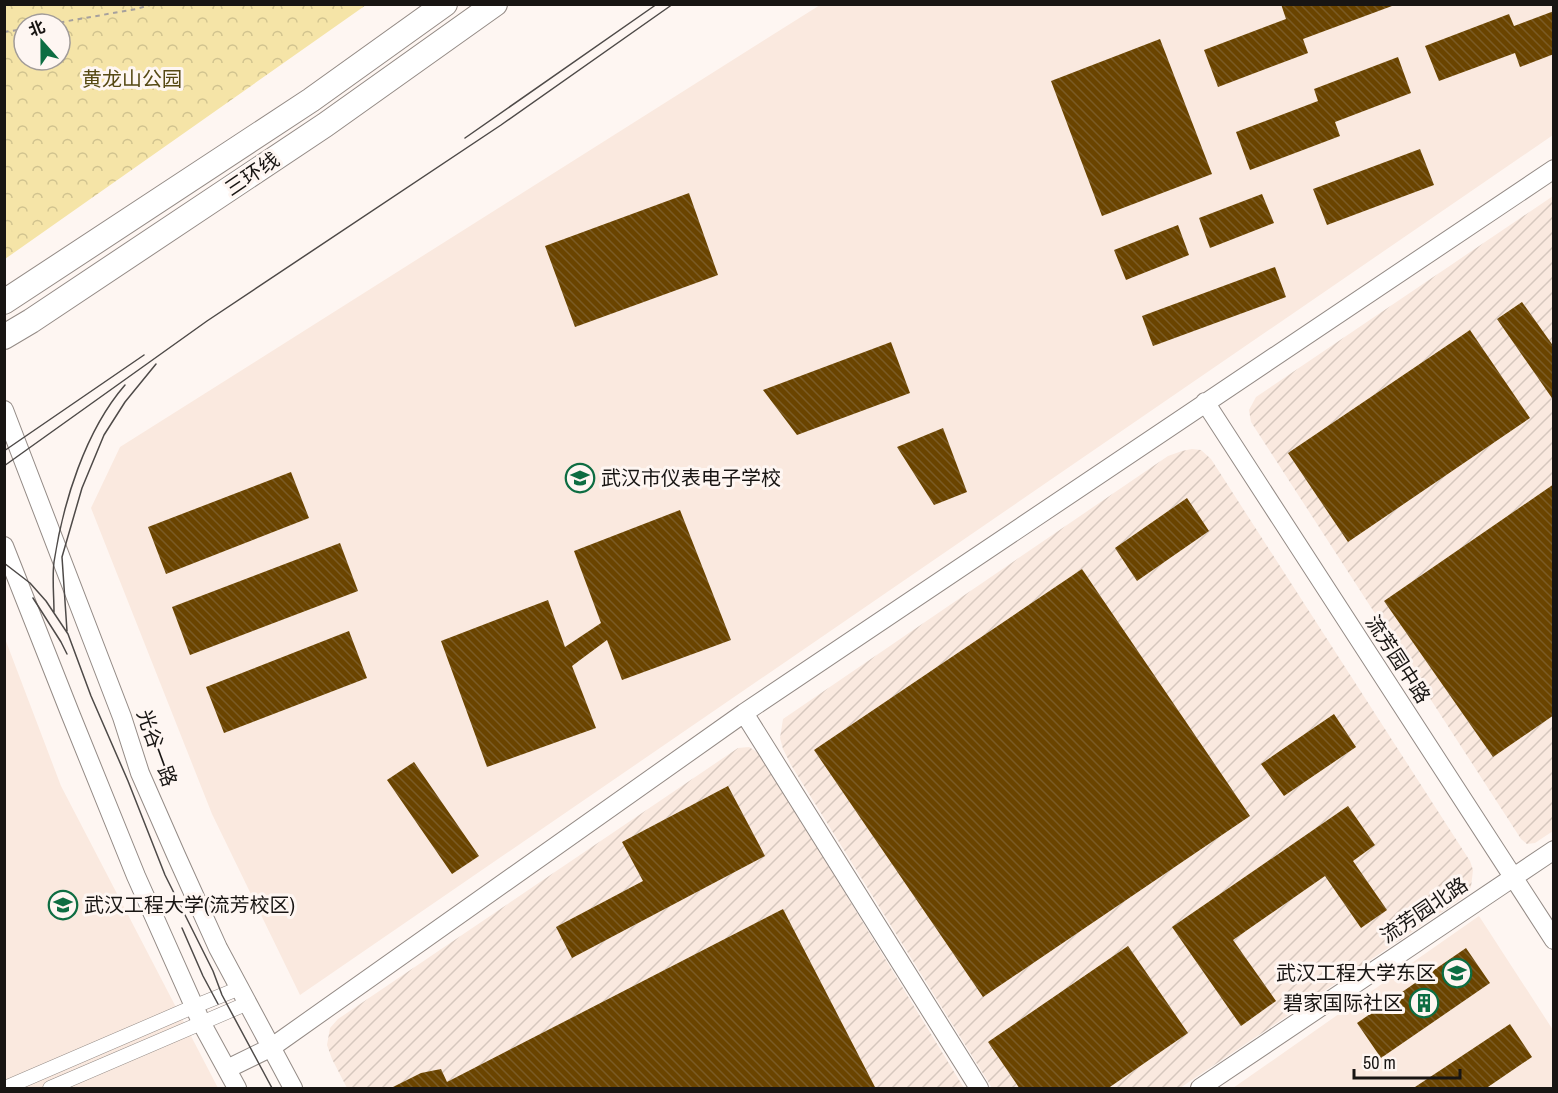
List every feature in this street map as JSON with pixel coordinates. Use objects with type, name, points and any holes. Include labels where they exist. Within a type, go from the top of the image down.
[{"type":"highway","name":"三环线","points":[[10,298],[301,106],[445,4]]},
{"type":"highway","name":"三环线","points":[[4,337],[325,125],[495,4]]},
{"type":"street","points":[[227,1069],[272,1047],[744,713],[1554,169]]},
{"type":"street","name":"流芳园中路","points":[[1205,402],[1554,940]]},
{"type":"street","name":"光谷一路","points":[[4,410],[122,717],[140,773],[213,937],[293,1089]]},
{"type":"street","points":[[4,546],[136,876],[193,1006],[237,1089]]},
{"type":"street","points":[[744,713],[979,1089]]},
{"type":"street","name":"流芳园北路","points":[[1200,1089],[1554,850]]},
{"type":"street","points":[[5,1089],[193,1006],[244,996]]},
{"type":"street","points":[[50,1089],[202,1024],[244,996]]},
{"type":"path","points":[[72,20],[154,4]]},
{"type":"shaded area","name":"武汉市仪表电子学校","points":[[820,5],[1553,5],[1553,135],[300,995],[212,814],[91,508],[120,447]]},
{"type":"shaded area","points":[[1553,196],[1553,831],[1535,843],[1527,844],[1521,839],[1251,422],[1249,410],[1256,397]]},
{"type":"shaded area","points":[[1192,449],[1201,450],[1211,459],[1470,861],[1473,870],[1471,887],[1467,895],[1180,1088],[992,1088],[791,765],[780,738],[783,719],[1168,456]]},
{"type":"shaded area","name":"武汉工程大学(流芳校区)","points":[[4,636],[61,786],[218,1088],[5,1088]]},
{"type":"shaded area","points":[[749,747],[760,754],[964,1088],[347,1088],[327,1045],[330,1028],[338,1019],[738,748]]},
{"type":"shaded area","name":"武汉工程大学东区","points":[[1479,916],[1553,1030],[1553,1088],[1233,1088]]},
{"type":"green space","name":"黄龙山公园","points":[[5,4],[366,5],[5,259]]},
{"type":"building","points":[[1281,4],[1392,4],[1392,6],[1303,39],[1308,53],[1218,87],[1204,50],[1286,19]]},
{"type":"building","points":[[1554,11],[1554,54],[1520,67],[1515,53],[1439,81],[1425,46],[1509,14],[1514,26]]},
{"type":"building","points":[[1160,39],[1212,174],[1102,216],[1051,81]]},
{"type":"building","points":[[1398,57],[1411,93],[1335,122],[1340,136],[1250,170],[1236,132],[1318,101],[1314,89]]},
{"type":"building","points":[[1420,149],[1434,185],[1327,225],[1313,189]]},
{"type":"building","points":[[689,193],[718,275],[575,327],[545,246]]},
{"type":"building","points":[[1262,194],[1274,223],[1210,248],[1199,218]]},
{"type":"building","points":[[1178,225],[1189,255],[1126,280],[1114,250]]},
{"type":"building","points":[[1275,267],[1286,297],[1153,346],[1142,316]]},
{"type":"building","points":[[1522,302],[1554,347],[1554,401],[1497,319]]},
{"type":"building","points":[[1470,330],[1530,418],[1348,542],[1288,453]]},
{"type":"building","points":[[891,342],[910,393],[797,435],[763,390]]},
{"type":"building","points":[[943,428],[967,492],[934,505],[897,447]]},
{"type":"building","points":[[291,472],[309,518],[166,574],[148,527]]},
{"type":"building","points":[[1554,484],[1554,715],[1493,757],[1384,601]]},
{"type":"building","points":[[1187,498],[1209,531],[1137,581],[1115,548]]},
{"type":"building","points":[[680,510],[731,640],[622,680],[607,640],[572,666],[596,728],[487,767],[441,641],[548,600],[565,647],[601,623],[574,551]]},
{"type":"building","points":[[340,543],[358,591],[190,655],[172,607]]},
{"type":"building","points":[[1082,569],[1250,816],[983,997],[814,750]]},
{"type":"building","points":[[349,631],[367,678],[224,733],[206,687]]},
{"type":"building","points":[[1334,714],[1356,747],[1284,796],[1261,764]]},
{"type":"building","points":[[414,762],[479,856],[452,874],[387,780]]},
{"type":"building","points":[[728,786],[765,856],[572,958],[556,927],[643,881],[622,842]]},
{"type":"building","points":[[1348,806],[1375,845],[1353,861],[1387,910],[1361,928],[1325,876],[1233,940],[1276,1001],[1241,1026],[1172,927]]},
{"type":"building","points":[[783,909],[876,1089],[389,1089],[421,1073],[441,1069],[447,1082]]},
{"type":"building","points":[[1128,946],[1188,1033],[1107,1089],[1020,1089],[988,1042]]},
{"type":"building","name":"碧家国际社区","points":[[1466,948],[1490,983],[1381,1058],[1357,1023]]},
{"type":"building","points":[[1510,1024],[1532,1057],[1485,1089],[1412,1089]]},
{"type":"tram line","points":[[465,138],[657,4]]},
{"type":"tram line","points":[[4,466],[207,321],[501,125],[673,4]]},
{"type":"tram line","points":[[4,451],[144,355]]},
{"type":"tram line","points":[[67,631],[62,557],[82,488],[104,435],[125,402],[156,364]]},
{"type":"tram line","points":[[54,612],[54,562],[70,492],[98,424],[125,385]]},
{"type":"tram line","points":[[4,563],[30,583],[46,601],[68,634],[91,696],[165,875],[213,971],[222,995],[272,1088]]},
{"type":"tram line","points":[[33,598],[67,654]]},
{"type":"tram line","points":[[182,928],[218,1004]]},
{"type":"place","name":"武汉市仪表电子学校","points":[[580,478]]},
{"type":"place","name":"武汉工程大学(流芳校区)","points":[[63,905]]},
{"type":"place","name":"武汉工程大学东区","points":[[1457,973]]},
{"type":"place","name":"碧家国际社区","points":[[1424,1003]]}]
